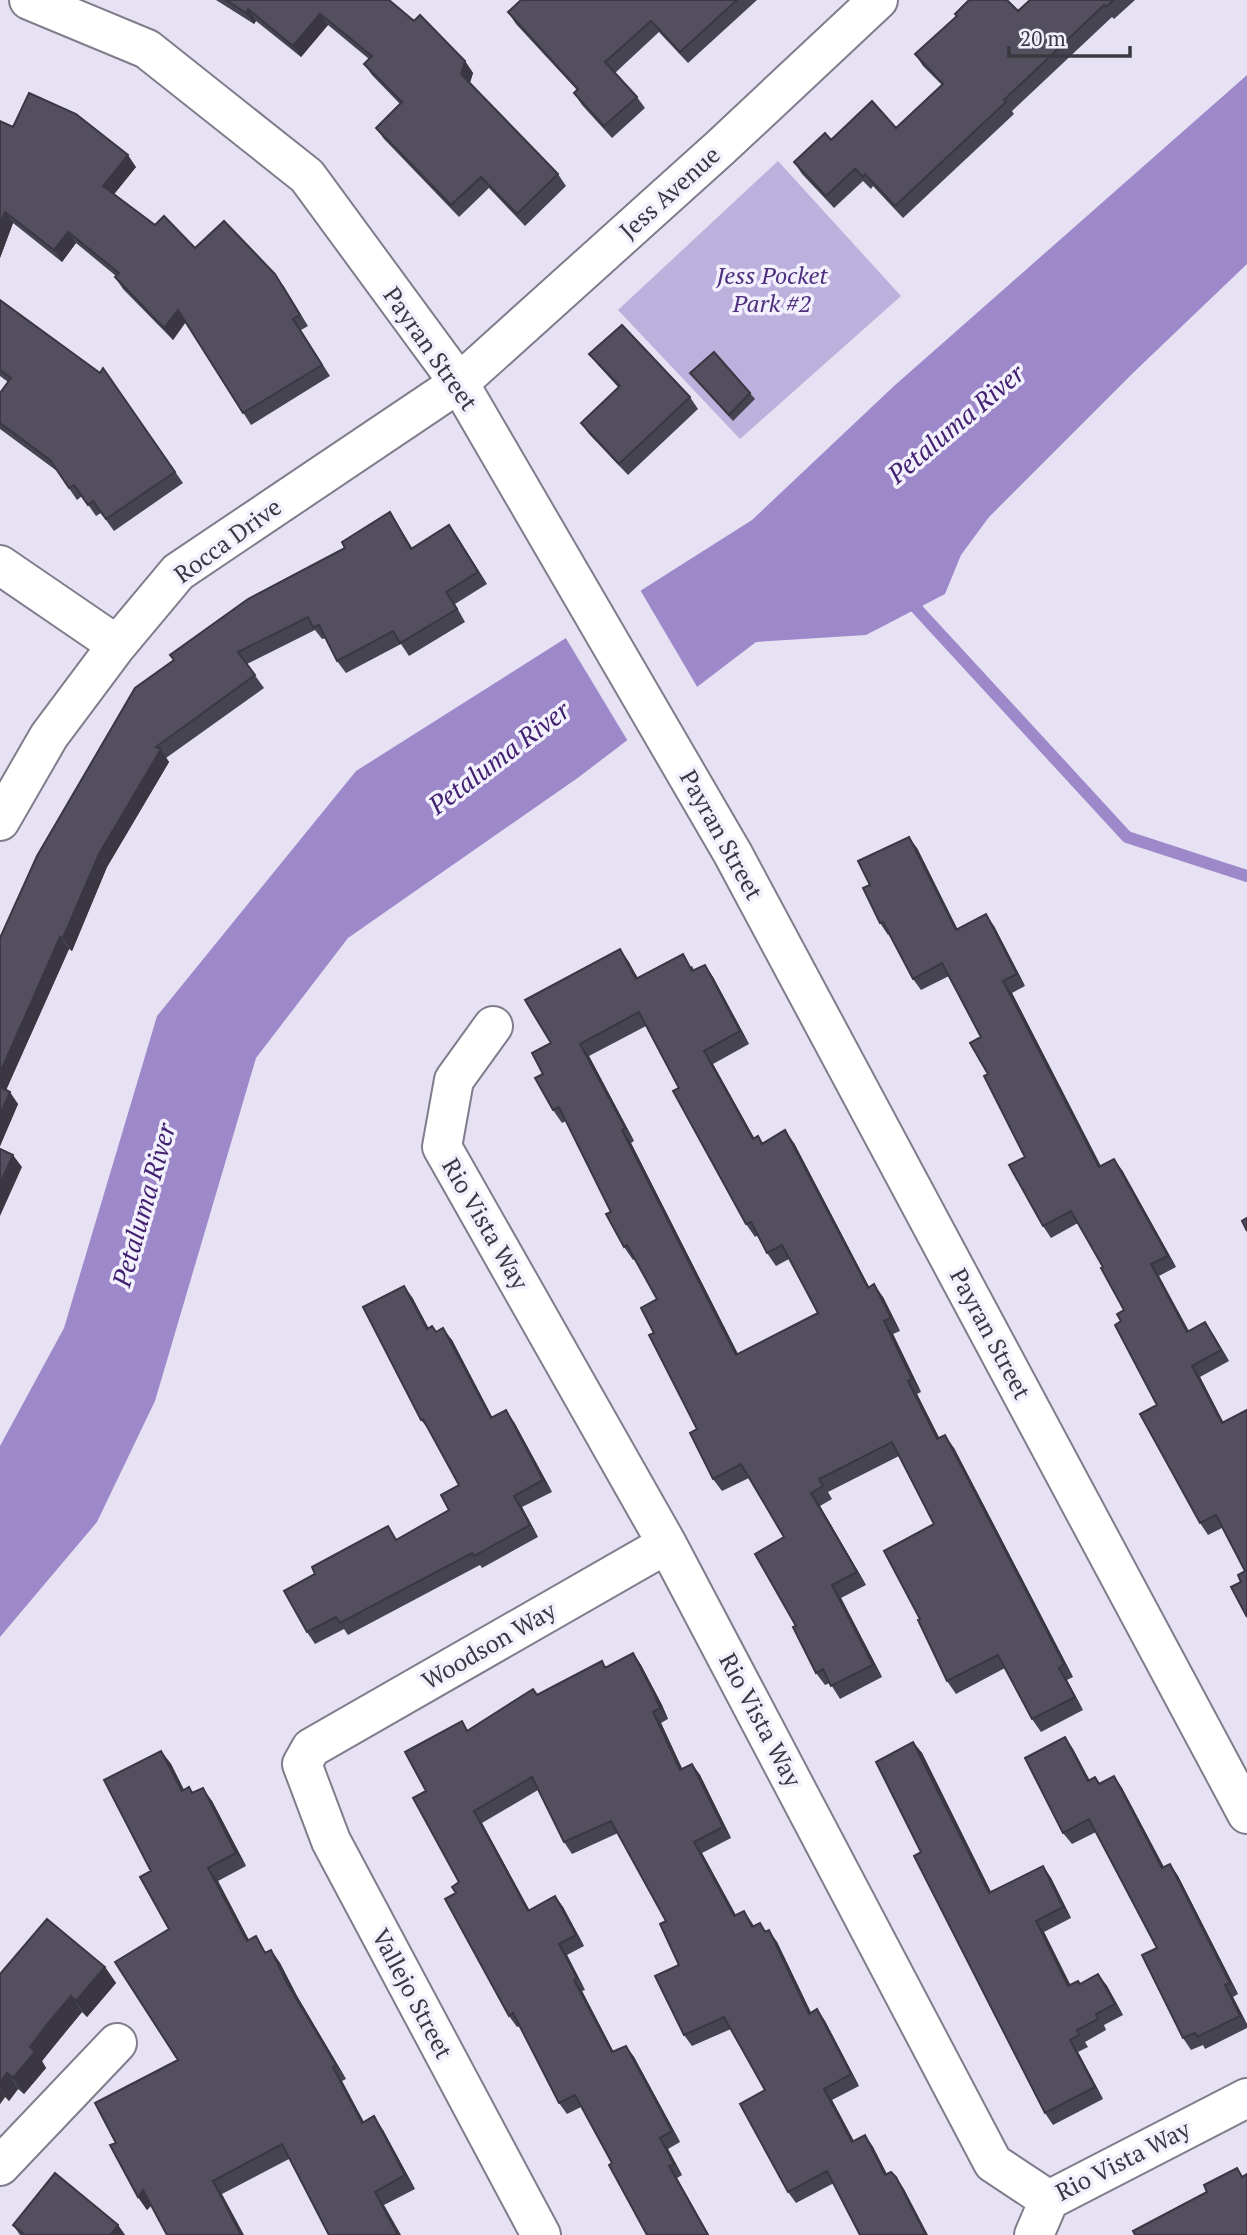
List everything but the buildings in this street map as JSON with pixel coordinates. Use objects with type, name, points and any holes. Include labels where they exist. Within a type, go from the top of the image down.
[{"type":"street","name":"Payran Street","points":[[29,0],[147,50],[307,176],[458,383],[733,854],[1247,1814]]},
{"type":"street","name":"Jess Avenue","points":[[458,383],[721,147],[878,0]]},
{"type":"street","name":"Rocca Drive","points":[[0,821],[49,736],[117,645],[178,572],[458,383]]},
{"type":"street","points":[[0,565],[117,645]]},
{"type":"street","name":"Rio Vista Way","points":[[494,1026],[454,1080],[442,1147],[667,1544],[993,2163],[1049,2200],[1247,2098]]},
{"type":"street","name":"Woodson Way","points":[[311,1748],[667,1544]]},
{"type":"street","name":"Vallejo Street","points":[[311,1748],[302,1764],[331,1841],[541,2235]]},
{"type":"street","points":[[0,2165],[117,2043]]},
{"type":"street","points":[[1034,2235],[1049,2200]]},
{"type":"green space","name":"Jess Pocket Park #2","points":[[778,161],[901,296],[740,439],[618,310]]},
{"type":"water","name":"Petaluma River","points":[[1247,75],[1247,264],[989,517],[961,555],[945,594],[866,635],[756,642],[579,777],[348,938],[256,1058],[155,1401],[97,1522],[0,1637],[0,1446],[64,1328],[157,1016],[356,771],[752,520],[894,386]]},
{"type":"pier","points":[[639,588],[699,690],[629,743],[564,635]]},
{"type":"waterway","points":[[907,598],[1127,837],[1247,876]]}]
